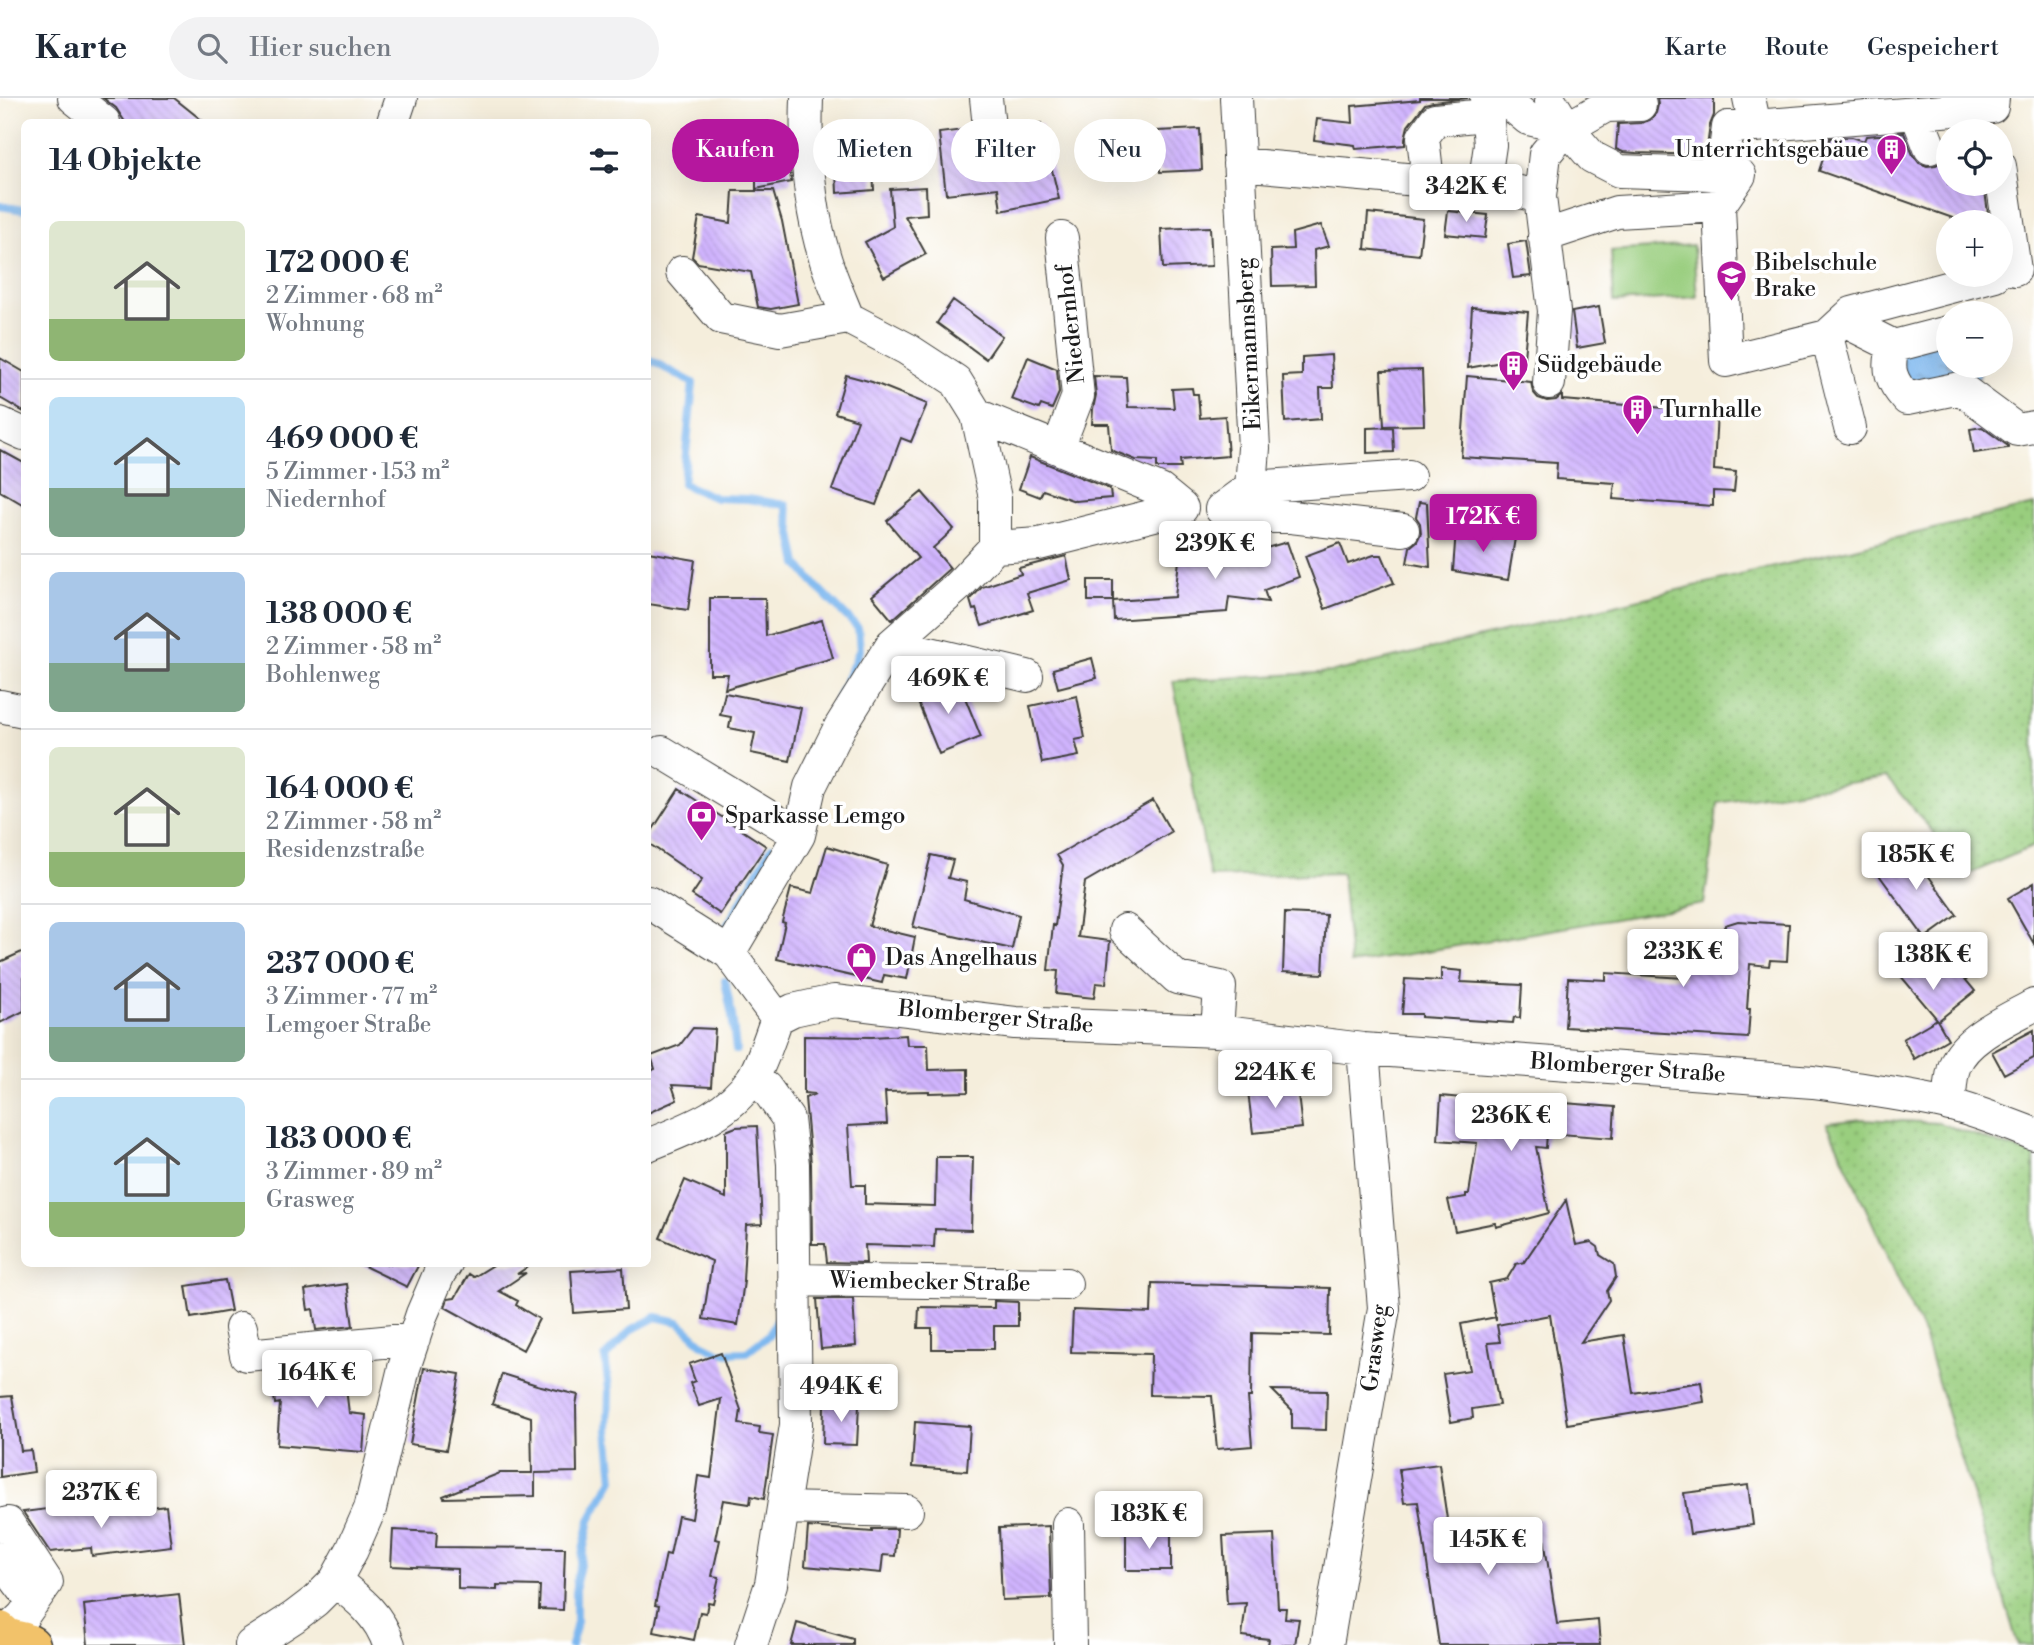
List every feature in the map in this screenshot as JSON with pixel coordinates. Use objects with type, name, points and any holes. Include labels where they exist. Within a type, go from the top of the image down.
[{"type":"street","points":[[74,98],[100,119]]},
{"type":"street","points":[[394,119],[401,98]]},
{"type":"street","points":[[807,98],[806,130],[812,202],[825,258],[848,318]]},
{"type":"street","name":"Eikermannsberg","points":[[1236,98],[1254,448],[1251,487]]},
{"type":"street","points":[[1503,98],[1528,119],[1606,106],[1640,105]]},
{"type":"street","points":[[1428,181],[1423,137],[1435,120],[1480,107],[1490,145],[1494,187]]},
{"type":"street","points":[[1722,174],[1740,116],[1993,112]]},
{"type":"street","points":[[1916,113],[1930,148]]},
{"type":"street","points":[[1559,115],[1592,157],[1619,171],[1740,175],[1719,206],[1726,361],[1827,336],[1852,313],[1950,287]]},
{"type":"street","points":[[1549,383],[1554,312],[1540,197],[1545,154],[1559,115]]},
{"type":"street","points":[[1239,164],[1494,187],[1540,197]]},
{"type":"street","points":[[1617,212],[1619,171]]},
{"type":"street","points":[[1544,236],[1617,212],[1719,206]]},
{"type":"street","name":"Niedernhof","points":[[1058,448],[1078,396],[1062,238]]},
{"type":"street","points":[[682,272],[721,318],[780,330],[848,318],[907,349],[956,381],[977,415],[995,498],[995,547]]},
{"type":"street","points":[[1852,313],[1856,327],[1895,346],[1936,335]]},
{"type":"street","points":[[1827,336],[1850,428]]},
{"type":"street","points":[[1895,346],[1889,362],[1895,386],[1907,398],[1960,388],[2017,430],[2034,428]]},
{"type":"street","points":[[977,415],[1160,490],[1182,508]]},
{"type":"street","points":[[0,423],[21,433]]},
{"type":"street","points":[[1221,509],[1251,487],[1409,476]]},
{"type":"street","points":[[729,953],[799,835],[810,787],[840,727],[892,644],[958,586],[995,547],[1039,544],[1182,508],[1221,509],[1232,517],[1291,517],[1403,530]]},
{"type":"street","points":[[892,644],[1027,676]]},
{"type":"street","points":[[0,706],[21,710]]},
{"type":"street","points":[[662,752],[799,835]]},
{"type":"street","points":[[651,904],[729,953],[777,1018],[753,1078],[726,1106],[701,1124],[651,1144]]},
{"type":"street","points":[[1125,930],[1177,978],[1220,987],[1217,1031]]},
{"type":"street","name":"Blomberger Straße","points":[[777,1018],[793,1010],[834,1001],[1015,1023],[1217,1031],[1363,1049],[1813,1082],[1881,1091],[1949,1105],[1988,1116],[2034,1134]]},
{"type":"street","points":[[1949,1105],[1954,1066],[1965,1049],[1989,1030],[2034,1004]]},
{"type":"street","name":"Grasweg","points":[[1327,1645],[1384,1308],[1363,1049]]},
{"type":"street","points":[[751,1645],[771,1584],[796,1425],[793,1164],[788,1119],[766,1088],[753,1078]]},
{"type":"street","points":[[251,1645],[315,1601],[335,1581],[370,1509],[404,1368],[439,1272],[443,1267]]},
{"type":"street","name":"Wiembecker Straße","points":[[794,1280],[1066,1284]]},
{"type":"street","points":[[241,1328],[246,1355],[414,1339]]},
{"type":"street","points":[[783,1508],[907,1511]]},
{"type":"street","points":[[0,1526],[9,1523],[47,1582],[23,1616],[12,1639]]},
{"type":"street","points":[[1068,1524],[1070,1645]]},
{"type":"street","points":[[0,1558],[33,1602]]},
{"type":"street","points":[[335,1581],[362,1601],[373,1614],[389,1645]]},
{"type":"green space","points":[[1693,245],[1697,297],[1614,302],[1611,251]]},
{"type":"green space","points":[[2034,505],[2034,846],[1969,874],[1886,777],[1718,803],[1704,904],[1350,964],[1342,873],[1210,877],[1173,681],[1334,672]]},
{"type":"green space","points":[[1862,1119],[1940,1123],[2034,1156],[2034,1645],[2018,1645],[1924,1336],[1827,1123]]},
{"type":"water","points":[[1936,342],[1936,378],[1979,378],[1909,390],[1898,350]]},
{"type":"building","points":[[103,98],[174,98],[200,119],[123,119],[116,108]]},
{"type":"building","points":[[1420,98],[1468,98],[1425,104],[1408,126],[1405,145],[1356,149],[1355,145],[1314,140],[1317,119],[1353,123],[1352,106]]},
{"type":"building","points":[[1657,98],[1714,98],[1714,115],[1706,155],[1636,153],[1616,149],[1618,124],[1650,120],[1656,113]]},
{"type":"building","points":[[1200,129],[1202,170],[1166,172],[1166,131]]},
{"type":"building","points":[[951,132],[951,182],[1055,182],[1059,199],[1001,211],[998,188],[946,194],[939,133]]},
{"type":"building","name":"Unterrichtsgebäue","points":[[1904,133],[1919,163],[1936,165],[1936,196],[1986,196],[1988,210],[1936,210],[1936,212],[1819,171],[1830,138],[1852,137],[1864,141],[1866,136]]},
{"type":"building","points":[[756,182],[791,182],[756,189]]},
{"type":"building","points":[[837,182],[874,182],[874,190],[837,193]]},
{"type":"building","points":[[926,187],[927,214],[905,216],[926,254],[884,277],[865,242],[893,227],[890,189]]},
{"type":"building","points":[[733,191],[773,191],[782,221],[798,304],[771,309],[758,307],[751,272],[698,263],[692,257],[699,217],[731,223]]},
{"type":"building","points":[[1448,211],[1488,215],[1485,238],[1445,234]]},
{"type":"building","points":[[1368,213],[1423,219],[1419,255],[1365,249]]},
{"type":"building","points":[[1321,225],[1329,246],[1314,250],[1315,285],[1272,286],[1271,250],[1293,249],[1292,233]]},
{"type":"building","points":[[1210,227],[1212,266],[1163,268],[1161,229]]},
{"type":"building","points":[[1526,241],[1531,276],[1513,278],[1508,244]]},
{"type":"building","points":[[953,300],[1002,336],[986,359],[937,323]]},
{"type":"building","points":[[1472,307],[1528,312],[1524,358],[1468,368]]},
{"type":"building","points":[[1599,307],[1605,343],[1577,348],[1572,312]]},
{"type":"building","points":[[1331,355],[1333,388],[1320,388],[1321,419],[1285,422],[1283,376],[1302,375],[1302,357]]},
{"type":"building","points":[[1028,357],[1057,369],[1059,393],[1052,409],[1041,405],[1039,409],[1011,399]]},
{"type":"building","points":[[0,358],[21,370],[21,410],[0,398]]},
{"type":"building","points":[[1422,370],[1424,425],[1384,426],[1381,371]]},
{"type":"building","points":[[846,375],[872,382],[927,404],[911,442],[901,438],[876,505],[832,490],[858,420],[835,413]]},
{"type":"building","points":[[1094,376],[1126,377],[1128,407],[1174,408],[1172,389],[1192,388],[1193,394],[1198,394],[1200,418],[1225,416],[1228,456],[1180,460],[1181,468],[1157,468],[1157,461],[1136,460],[1111,450],[1109,424],[1092,424],[1096,395]]},
{"type":"building","points":[[1467,376],[1531,382],[1533,392],[1538,398],[1547,401],[1556,400],[1562,395],[1562,400],[1717,412],[1714,470],[1736,472],[1734,492],[1713,491],[1713,506],[1613,499],[1615,483],[1556,479],[1557,463],[1461,457]]},
{"type":"building","points":[[1393,427],[1394,452],[1367,453],[1367,428]]},
{"type":"building","points":[[1982,427],[2008,448],[1974,453],[1970,429]]},
{"type":"building","points":[[0,450],[21,461],[21,503],[0,491]]},
{"type":"building","points":[[1030,457],[1110,489],[1111,498],[1075,501],[1043,490],[1040,497],[1019,489]]},
{"type":"building","points":[[922,492],[954,529],[933,548],[950,568],[892,620],[872,596],[918,558],[887,521]]},
{"type":"building","points":[[1419,502],[1427,503],[1430,567],[1407,563],[1410,547],[1421,533],[1416,517]]},
{"type":"building","points":[[1456,529],[1515,538],[1508,580],[1453,571]]},
{"type":"building","points":[[1181,542],[1222,546],[1220,560],[1262,545],[1263,549],[1287,542],[1299,577],[1264,590],[1268,602],[1229,597],[1227,612],[1114,620],[1113,601],[1175,597]]},
{"type":"building","points":[[1340,543],[1348,564],[1382,555],[1394,583],[1325,609],[1305,556]]},
{"type":"building","points":[[651,553],[695,560],[688,610],[651,604]]},
{"type":"building","points":[[1066,556],[1071,580],[1027,593],[1033,610],[982,626],[970,600],[982,587],[1021,574],[1019,568]]},
{"type":"building","points":[[1088,580],[1113,580],[1113,601],[1088,601]]},
{"type":"building","points":[[710,598],[765,598],[766,636],[822,620],[833,658],[725,689],[728,674],[710,674]]},
{"type":"building","points":[[1092,658],[1097,678],[1058,688],[1053,669]]},
{"type":"building","points":[[957,678],[981,737],[939,754],[915,695]]},
{"type":"building","points":[[725,693],[801,708],[790,761],[751,753],[755,733],[729,728],[731,717],[720,715]]},
{"type":"building","points":[[1077,696],[1085,738],[1075,740],[1079,756],[1042,763],[1030,706]]},
{"type":"building","points":[[679,789],[766,846],[720,914],[692,895],[702,880],[651,845],[651,832]]},
{"type":"building","points":[[1153,800],[1171,832],[1085,882],[1078,937],[1110,941],[1106,984],[1096,983],[1094,998],[1056,994],[1058,971],[1048,970],[1063,865],[1057,855]]},
{"type":"building","points":[[1906,845],[1957,915],[1925,938],[1874,868]]},
{"type":"building","points":[[827,846],[887,865],[869,926],[915,937],[907,979],[884,975],[882,983],[777,959],[785,923],[782,922],[791,888],[813,893]]},
{"type":"building","points":[[931,855],[953,860],[948,878],[967,882],[964,899],[1019,915],[1012,949],[913,927]]},
{"type":"building","points":[[2034,883],[2034,944],[2008,898]]},
{"type":"building","points":[[1285,913],[1326,915],[1323,974],[1283,972]]},
{"type":"building","points":[[1738,921],[1789,924],[1787,961],[1770,960],[1769,966],[1750,964],[1748,1038],[1565,1027],[1568,978],[1606,980],[1606,973],[1683,978],[1679,949],[1695,946],[1723,947],[1725,925]]},
{"type":"building","points":[[1931,938],[1975,991],[1937,1020],[1948,1039],[1914,1059],[1903,1039],[1937,1019],[1894,968]]},
{"type":"building","points":[[21,952],[21,1012],[0,1023],[0,962]]},
{"type":"building","points":[[1441,969],[1462,971],[1461,982],[1522,985],[1520,1018],[1514,1017],[1513,1023],[1402,1014],[1405,979],[1441,981]]},
{"type":"building","points":[[693,1028],[715,1029],[711,1087],[672,1085],[677,1100],[651,1112],[651,1071],[655,1069],[651,1056],[680,1045]]},
{"type":"building","points":[[2034,1030],[2034,1058],[2004,1074],[1992,1052]]},
{"type":"building","points":[[906,1035],[907,1045],[928,1045],[929,1070],[968,1069],[968,1092],[885,1092],[887,1124],[848,1126],[852,1185],[865,1185],[865,1204],[935,1206],[936,1157],[973,1157],[971,1230],[935,1229],[934,1247],[865,1245],[866,1263],[827,1262],[825,1244],[812,1244],[811,1164],[805,1098],[815,1094],[804,1093],[804,1036]]},
{"type":"building","points":[[1297,1086],[1302,1128],[1253,1133],[1248,1091]]},
{"type":"building","points":[[1441,1096],[1514,1103],[1514,1099],[1615,1107],[1613,1138],[1547,1133],[1546,1148],[1536,1147],[1549,1213],[1496,1227],[1495,1223],[1455,1231],[1448,1200],[1469,1194],[1477,1143],[1438,1140]]},
{"type":"building","points":[[757,1126],[762,1224],[746,1225],[744,1281],[738,1325],[703,1319],[712,1261],[660,1238],[685,1180],[726,1198],[726,1131],[736,1127]]},
{"type":"building","points":[[1566,1200],[1576,1245],[1591,1242],[1598,1247],[1600,1255],[1614,1264],[1616,1277],[1607,1291],[1609,1300],[1581,1342],[1624,1335],[1633,1393],[1701,1382],[1704,1402],[1567,1424],[1550,1315],[1497,1325],[1500,1342],[1488,1343],[1499,1405],[1472,1409],[1473,1418],[1451,1422],[1443,1374],[1470,1370],[1461,1324],[1495,1317],[1489,1283],[1507,1279],[1516,1264],[1524,1262]]},
{"type":"building","points":[[366,1267],[417,1267],[407,1287]]},
{"type":"building","points":[[490,1267],[528,1267],[517,1274],[526,1273],[499,1291],[518,1301],[516,1305],[539,1319],[523,1350],[445,1307],[448,1299],[455,1298],[469,1274],[474,1277]]},
{"type":"building","points":[[623,1268],[626,1309],[574,1313],[571,1271]]},
{"type":"building","points":[[225,1280],[231,1311],[191,1318],[186,1286]]},
{"type":"building","points":[[1152,1283],[1330,1288],[1329,1335],[1252,1333],[1251,1397],[1248,1397],[1252,1446],[1217,1449],[1212,1396],[1150,1395],[1151,1354],[1071,1352],[1073,1310],[1151,1313]]},
{"type":"building","points":[[347,1284],[353,1326],[316,1330],[313,1309],[308,1310],[305,1290]]},
{"type":"building","points":[[817,1299],[853,1299],[856,1346],[821,1349]]},
{"type":"building","points":[[994,1301],[1018,1302],[1018,1326],[994,1326],[994,1349],[932,1349],[932,1328],[918,1328],[919,1307],[994,1308]]},
{"type":"building","points":[[721,1353],[741,1410],[739,1424],[760,1427],[759,1433],[773,1435],[764,1499],[751,1496],[750,1504],[723,1500],[715,1539],[720,1540],[712,1576],[719,1577],[713,1603],[708,1602],[706,1613],[700,1612],[694,1640],[654,1632],[659,1606],[655,1605],[666,1554],[670,1555],[678,1516],[692,1519],[698,1476],[711,1478],[721,1399],[699,1406],[690,1383],[695,1381],[689,1364]]},
{"type":"building","points":[[343,1364],[349,1413],[366,1415],[363,1452],[277,1445],[280,1403],[275,1404],[271,1371]]},
{"type":"building","points":[[424,1368],[460,1374],[446,1450],[410,1444]]},
{"type":"building","points":[[502,1374],[578,1395],[577,1472],[535,1473],[535,1496],[444,1498],[443,1496],[500,1473],[532,1473],[531,1417],[492,1404]]},
{"type":"building","points":[[1272,1390],[1327,1391],[1326,1430],[1292,1429],[1292,1410]]},
{"type":"building","points":[[12,1396],[21,1451],[31,1450],[34,1472],[0,1477],[0,1397]]},
{"type":"building","points":[[824,1404],[859,1405],[857,1445],[823,1444]]},
{"type":"building","points":[[915,1422],[970,1426],[967,1471],[912,1467]]},
{"type":"building","points":[[1439,1464],[1449,1533],[1541,1519],[1557,1624],[1598,1620],[1600,1645],[1439,1645],[1418,1502],[1404,1503],[1399,1469]]},
{"type":"building","points":[[1748,1485],[1753,1525],[1690,1534],[1684,1493]]},
{"type":"building","points":[[88,1504],[90,1516],[166,1506],[171,1546],[92,1556],[91,1548],[50,1552],[23,1512]]},
{"type":"building","points":[[1049,1526],[1051,1598],[1002,1600],[999,1528]]},
{"type":"building","points":[[808,1527],[872,1532],[872,1529],[897,1529],[895,1556],[883,1555],[881,1573],[805,1566]]},
{"type":"building","points":[[393,1530],[437,1532],[436,1547],[565,1548],[563,1610],[539,1609],[540,1586],[497,1585],[497,1590],[458,1589],[458,1569],[391,1566]]},
{"type":"building","points":[[1171,1531],[1171,1570],[1126,1570],[1126,1532]]},
{"type":"building","points":[[1274,1534],[1278,1608],[1286,1608],[1285,1618],[1299,1619],[1295,1645],[1268,1645],[1269,1639],[1242,1636],[1246,1603],[1227,1604],[1223,1536]]},
{"type":"building","points":[[179,1594],[185,1645],[88,1645],[84,1605]]},
{"type":"building","points":[[797,1623],[853,1639],[853,1645],[791,1645]]},
{"type":"waterway","points":[[0,206],[21,210]]},
{"type":"waterway","points":[[651,361],[693,383],[683,484],[716,498],[748,499],[786,505],[798,564],[858,628],[860,649],[833,710]]},
{"type":"waterway","points":[[727,926],[772,847]]},
{"type":"waterway","points":[[725,981],[736,1050]]},
{"type":"waterway","points":[[571,1645],[576,1627],[576,1582],[590,1520],[613,1479],[605,1357],[631,1330],[656,1317],[679,1322],[704,1345],[721,1353],[747,1352],[769,1335],[783,1309]]},
{"type":"place","name":"Unterrichtsgebäue","points":[[1892,177]]},
{"type":"place","name":"Bibelschule Brake","points":[[1732,303]]},
{"type":"place","name":"Südgebäude","points":[[1514,392]]},
{"type":"place","name":"Turnhalle","points":[[1637,437]]},
{"type":"place","name":"Sparkasse Lemgo","points":[[702,843]]},
{"type":"place","name":"Das Angelhaus","points":[[862,985]]}]
